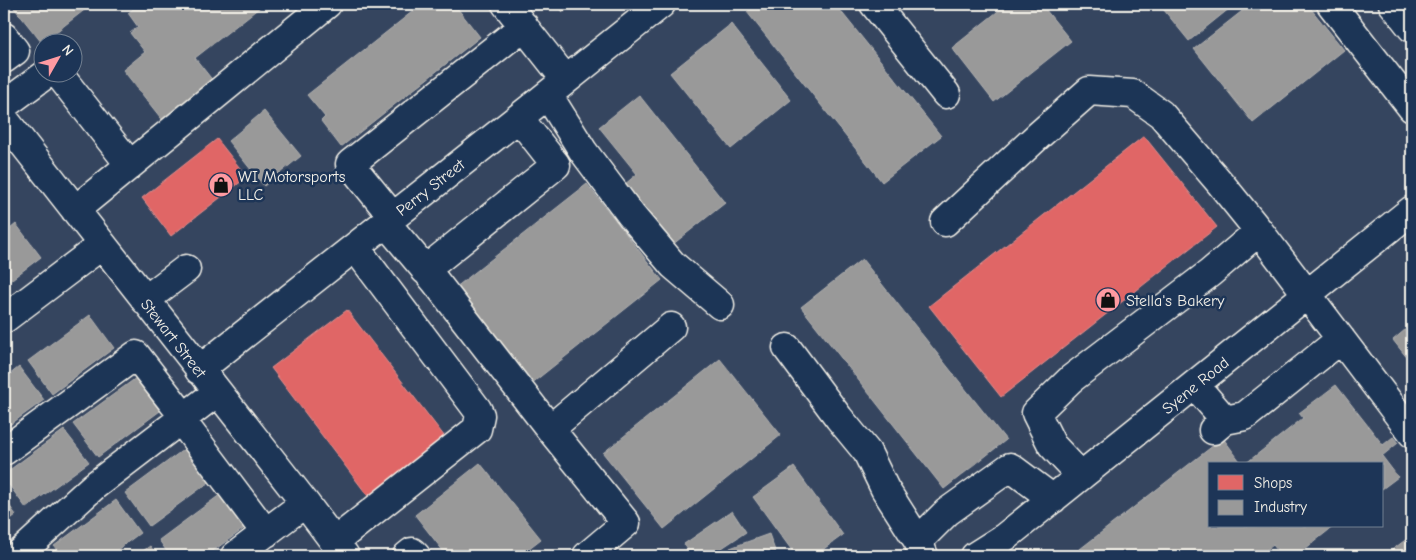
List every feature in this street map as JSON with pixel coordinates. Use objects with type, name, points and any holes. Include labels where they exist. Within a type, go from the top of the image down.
[{"type":"street","points":[[75,210],[327,4]]},
{"type":"street","points":[[506,4],[524,26],[557,87],[583,151],[631,215],[673,265],[720,305]]},
{"type":"street","name":"Perry Street","points":[[199,370],[661,4]]},
{"type":"street","points":[[874,4],[946,94]]},
{"type":"street","points":[[1331,4],[1412,108]]},
{"type":"street","points":[[1393,4],[1412,28]]},
{"type":"street","points":[[524,26],[350,164],[418,261],[550,430],[626,523],[587,556]]},
{"type":"street","points":[[4,37],[15,50],[4,59]]},
{"type":"street","points":[[4,105],[35,82]]},
{"type":"street","points":[[65,82],[130,165]]},
{"type":"street","points":[[945,222],[1089,91],[1133,94],[1161,114],[1222,184],[1308,294],[1412,433]]},
{"type":"street","points":[[379,278],[418,261],[556,165],[519,118]]},
{"type":"street","name":"Stewart Street","points":[[4,119],[340,549]]},
{"type":"street","name":"Syene Road","points":[[975,556],[1005,537],[1053,499],[1412,210]]},
{"type":"street","points":[[1080,476],[1052,445],[1036,413],[1071,379],[1259,232]]},
{"type":"street","points":[[4,319],[102,246]]},
{"type":"street","points":[[340,549],[477,429],[480,415],[478,409],[355,247]]},
{"type":"street","points":[[146,300],[186,269]]},
{"type":"street","points":[[550,430],[670,327]]},
{"type":"street","points":[[1195,385],[1219,425],[1245,416],[1341,339]]},
{"type":"street","points":[[787,348],[867,452],[884,489],[921,549],[947,512],[1010,467],[1053,499]]},
{"type":"street","points":[[4,451],[136,355],[266,533]]},
{"type":"street","points":[[17,556],[94,486],[217,392]]},
{"type":"street","points":[[235,556],[305,504]]},
{"type":"street","points":[[407,556],[412,552],[416,556]]},
{"type":"shaded area","points":[[4,4],[1412,4],[1412,556],[4,556]]},
{"type":"building: Shops","points":[[1144,136],[1217,227],[1001,397],[929,306]]},
{"type":"building: Shops","points":[[217,139],[247,177],[171,236],[142,198]]},
{"type":"building: Shops","points":[[347,310],[448,441],[371,500],[271,368]]},
{"type":"building: Industry","points":[[11,4],[92,4],[56,32],[33,32]]},
{"type":"building: Industry","points":[[140,4],[264,4],[195,58],[214,82],[164,122],[123,70],[145,52],[130,33],[138,27],[128,13]]},
{"type":"building: Industry","points":[[422,4],[454,4],[480,37],[341,147],[321,121],[325,117],[307,95]]},
{"type":"building: Industry","points":[[556,4],[574,4],[563,12]]},
{"type":"building: Industry","points":[[757,4],[835,4],[941,136],[882,182],[747,12]]},
{"type":"building: Industry","points":[[1007,4],[1041,4],[1071,41],[994,102],[952,48]]},
{"type":"building: Industry","points":[[1159,4],[1235,4],[1189,41]]},
{"type":"building: Industry","points":[[1251,4],[1307,4],[1344,50],[1253,123],[1194,49]]},
{"type":"building: Industry","points":[[731,24],[791,100],[731,149],[670,73]]},
{"type":"building: Industry","points":[[639,95],[725,203],[672,245],[624,185],[637,174],[599,127]]},
{"type":"building: Industry","points":[[264,111],[301,156],[264,186],[228,141]]},
{"type":"building: Industry","points":[[587,184],[662,280],[531,384],[455,288]]},
{"type":"building: Industry","points":[[16,224],[41,257],[4,285],[4,234]]},
{"type":"building: Industry","points":[[862,259],[1006,440],[944,489],[801,307]]},
{"type":"building: Industry","points":[[90,315],[114,348],[52,394],[28,361]]},
{"type":"building: Industry","points":[[1412,324],[1412,356],[1408,359],[1393,340]]},
{"type":"building: Industry","points":[[720,359],[781,435],[664,529],[603,453]]},
{"type":"building: Industry","points":[[19,367],[44,400],[4,429],[4,379]]},
{"type":"building: Industry","points":[[136,378],[160,411],[98,457],[73,424]]},
{"type":"building: Industry","points":[[1336,385],[1383,445],[1393,437],[1398,443],[1382,456],[1398,477],[1384,488],[1384,462],[1248,462],[1303,418],[1299,413]]},
{"type":"building: Industry","points":[[64,430],[89,462],[26,508],[4,478],[4,474]]},
{"type":"building: Industry","points":[[1223,438],[1241,462],[1208,462],[1208,528],[1331,528],[1296,556],[1282,556],[1273,545],[1259,556],[1071,556]]},
{"type":"building: Industry","points":[[187,447],[212,480],[149,526],[125,493]]},
{"type":"building: Industry","points":[[480,463],[541,539],[519,556],[453,556],[448,549],[444,552],[415,515]]},
{"type":"building: Industry","points":[[794,467],[843,535],[814,556],[796,556],[753,497]]},
{"type":"building: Industry","points":[[221,494],[246,527],[206,556],[170,556],[159,540]]},
{"type":"building: Industry","points":[[4,498],[16,515],[4,524]]},
{"type":"building: Industry","points":[[116,500],[140,533],[109,556],[61,556],[54,546]]},
{"type":"building: Industry","points":[[732,511],[746,532],[710,556],[692,556],[684,544]]},
{"type":"building: Industry","points":[[769,534],[777,556],[733,556],[730,548]]},
{"type":"building: Industry","points":[[1412,535],[1412,556],[1384,556]]},
{"type":"building: Industry","points":[[150,546],[158,556],[136,556]]},
{"type":"place","name":"WI Motorsports LLC","points":[[221,185]]},
{"type":"place","name":"Stella's Bakery","points":[[1108,300]]}]
